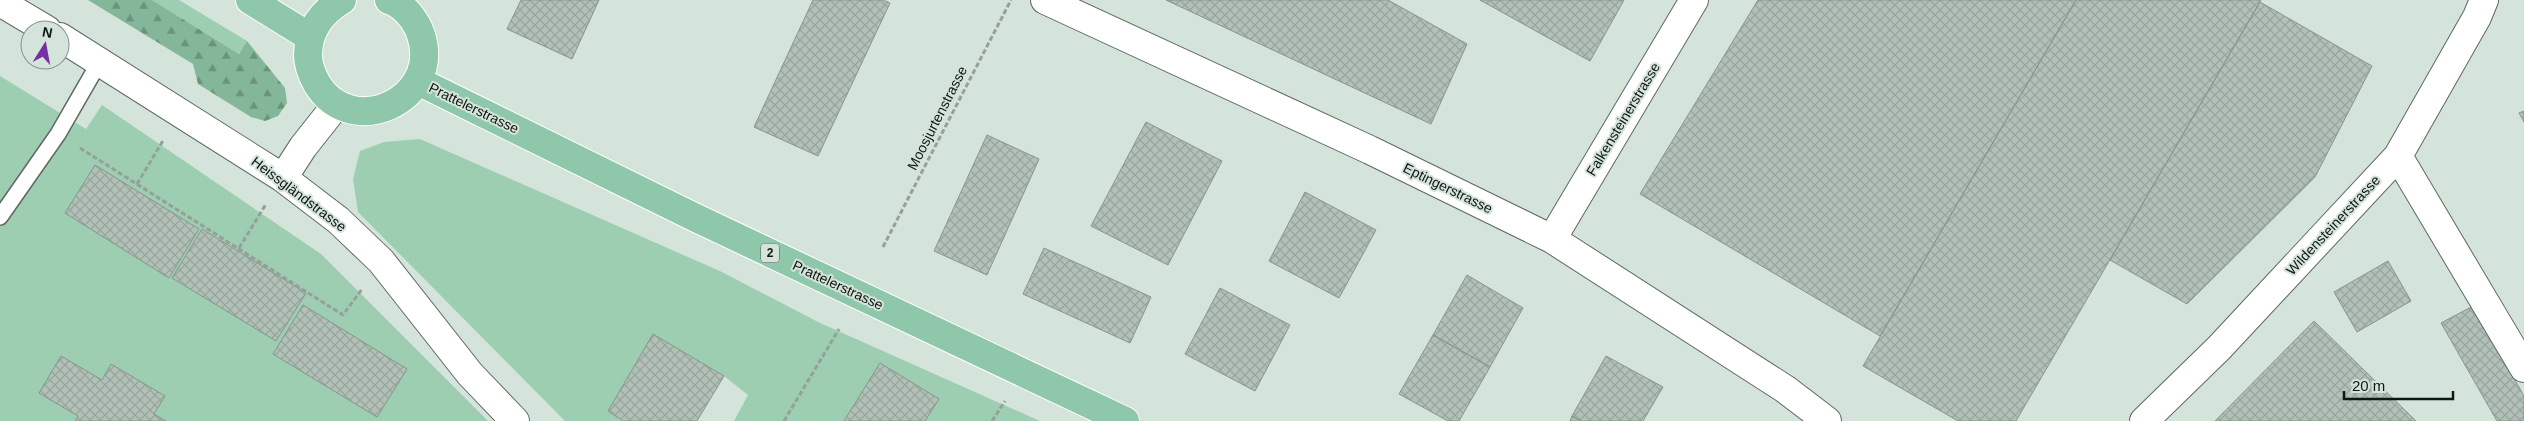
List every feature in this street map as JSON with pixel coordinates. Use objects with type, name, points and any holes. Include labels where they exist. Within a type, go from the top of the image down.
[{"type":"main road","points":[[250,0],[310,37]]},
{"type":"main road","name":"Prattelerstrasse","points":[[342,0],[328,8],[317,22],[310,37],[308,56],[312,75],[322,92],[337,104],[355,110],[373,111],[391,106],[406,95],[418,81],[424,63],[424,45],[418,27],[407,12],[391,0]]},
{"type":"main road","name":"Prattelerstrasse","points":[[418,81],[694,217],[1124,421]]},
{"type":"street","name":"Eptingerstrasse","points":[[1045,0],[1370,150],[1552,239],[1785,389],[1827,421]]},
{"type":"street","name":"Falkensteinerstrasse","points":[[1552,239],[1694,0]]},
{"type":"street","name":"Wildensteinerstrasse","points":[[2144,421],[2219,348],[2398,156],[2477,17],[2484,0]]},
{"type":"street","points":[[0,2],[31,20]]},
{"type":"street","name":"Heissgländstrasse","points":[[70,43],[283,178],[338,220],[381,261],[470,374],[515,421]]},
{"type":"street","points":[[283,178],[303,147],[337,104]]},
{"type":"street","points":[[2398,156],[2524,368]]},
{"type":"lane","points":[[0,217],[58,134],[100,61]]},
{"type":"path","name":"Moosjurtenstrasse","points":[[883,247],[1011,0]]},
{"type":"path","points":[[137,184],[180,113]]},
{"type":"path","points":[[58,134],[343,315],[381,261]]},
{"type":"path","points":[[239,248],[283,178]]},
{"type":"path","points":[[784,421],[839,329]]},
{"type":"green space","points":[[88,0],[152,0],[239,54],[247,41],[285,88],[287,103],[278,116],[265,121],[251,117],[198,84],[193,64]]},
{"type":"green space","points":[[152,0],[179,0],[247,41],[239,54]]},
{"type":"green space","points":[[0,76],[86,129],[102,105],[321,254],[488,421],[0,421]]},
{"type":"green space","points":[[420,139],[722,272],[818,322],[1040,421],[734,421],[748,395],[724,376],[653,335],[608,411],[623,421],[565,421],[358,212],[353,179],[360,151],[384,142]]},
{"type":"building","points":[[521,0],[599,0],[572,59],[507,29]]},
{"type":"building","points":[[813,0],[883,0],[890,3],[818,156],[754,127]]},
{"type":"building","points":[[1166,0],[1388,0],[1467,44],[1431,124]]},
{"type":"building","points":[[1480,0],[1624,0],[1590,61]]},
{"type":"building","points":[[1758,0],[2076,0],[1880,336],[1640,194]]},
{"type":"building","points":[[2076,0],[2261,0],[2016,421],[1958,421],[1863,366]]},
{"type":"building","points":[[2260,2],[2372,66],[2315,177],[2187,304],[2110,260]]},
{"type":"building","points":[[2524,111],[2524,122],[2519,113]]},
{"type":"building","points":[[1146,122],[1222,161],[1168,265],[1091,226]]},
{"type":"building","points":[[987,135],[1039,159],[987,275],[934,251]]},
{"type":"building","points":[[95,165],[199,229],[169,278],[65,213]]},
{"type":"building","points":[[1305,192],[1376,230],[1339,298],[1269,261]]},
{"type":"building","points":[[202,229],[306,293],[276,341],[172,278]]},
{"type":"building","points":[[1044,248],[1151,297],[1130,343],[1023,294]]},
{"type":"building","points":[[2388,261],[2411,301],[2357,332],[2334,292]]},
{"type":"building","points":[[1467,275],[1523,308],[1490,367],[1433,335]]},
{"type":"building","points":[[1220,288],[1290,325],[1255,391],[1185,354]]},
{"type":"building","points":[[303,305],[407,369],[377,417],[273,354]]},
{"type":"building","points":[[2473,306],[2524,396],[2524,421],[2497,421],[2441,323]]},
{"type":"building","points":[[2314,321],[2416,421],[2215,421]]},
{"type":"building","points":[[653,334],[724,376],[697,421],[623,421],[608,411]]},
{"type":"building","points":[[1433,335],[1490,367],[1459,421],[1448,421],[1399,394]]},
{"type":"building","points":[[61,356],[102,380],[111,364],[165,396],[154,414],[166,421],[75,421],[78,416],[39,393]]},
{"type":"building","points":[[1606,356],[1663,387],[1643,421],[1581,421],[1572,416]]},
{"type":"building","points":[[880,363],[939,399],[925,421],[844,421]]},
{"type":"building","points":[[1572,416],[1581,421],[1570,421]]}]
